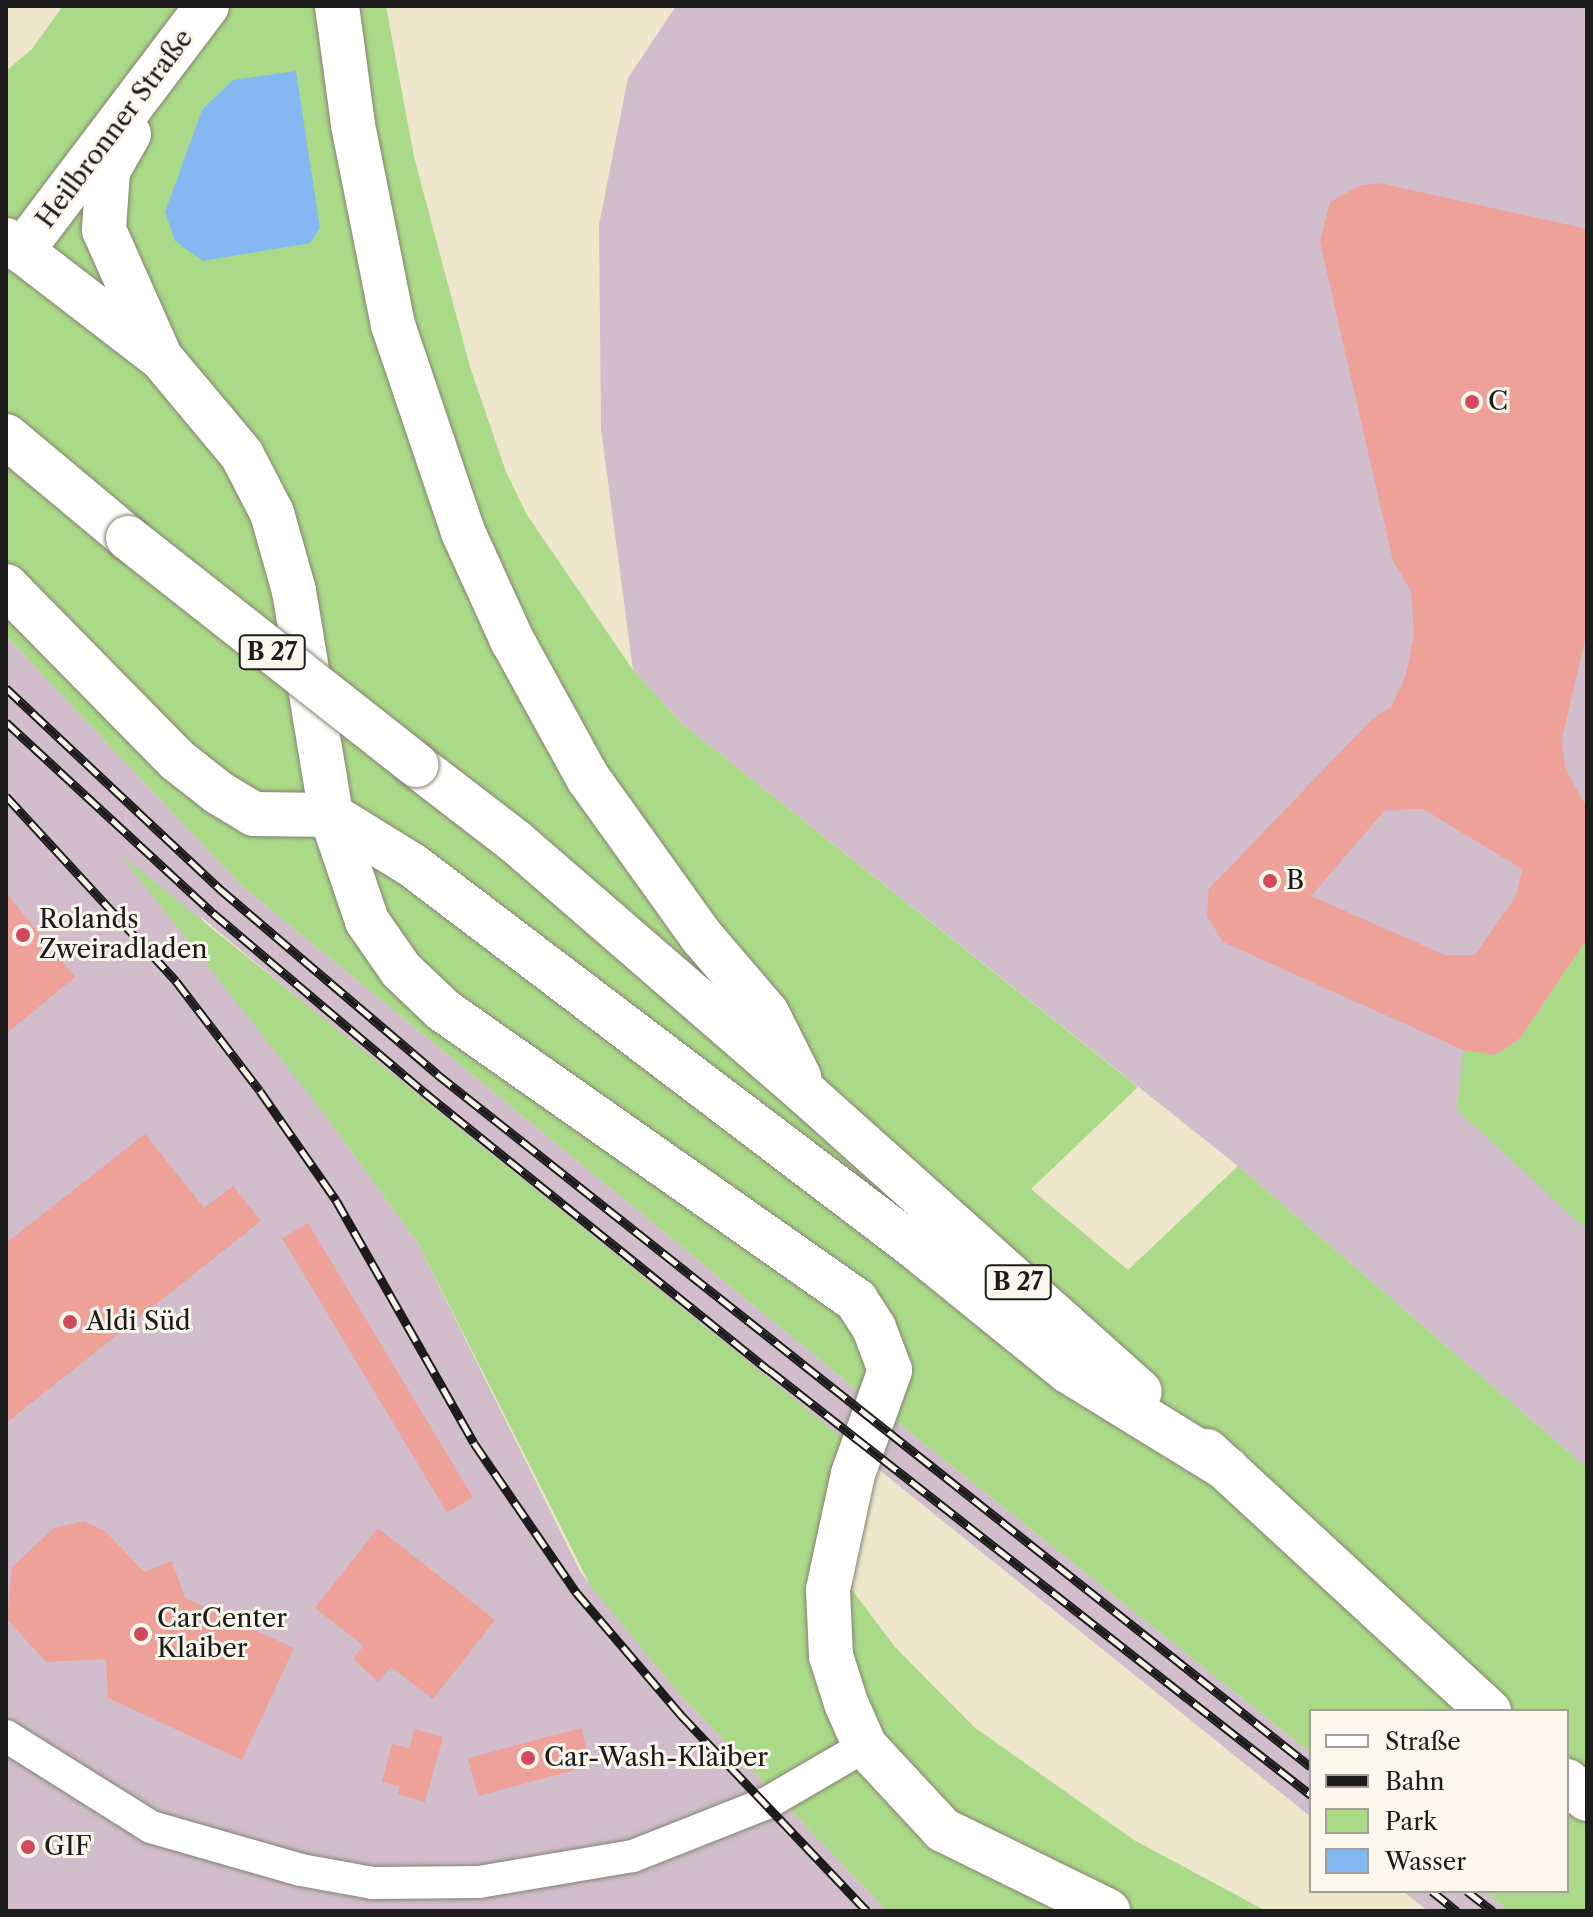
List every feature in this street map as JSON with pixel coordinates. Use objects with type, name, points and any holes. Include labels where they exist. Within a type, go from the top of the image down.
[{"type":"main road","name":"Heilbronner Straße","points":[[14,245],[175,52],[207,6]]},
{"type":"main road","points":[[337,6],[355,140],[393,325],[463,532],[512,640],[588,778],[702,937],[767,1013],[808,1095]]},
{"type":"main road","points":[[161,358],[104,230],[108,171],[175,52]]},
{"type":"main road","points":[[14,245],[161,358],[242,455],[272,513],[294,591],[331,815],[367,921],[412,980],[443,1010],[856,1300],[874,1328],[890,1370],[853,1474],[828,1590],[831,1656],[865,1746],[943,1830],[1108,1911]]},
{"type":"main road","name":"B 27","points":[[6,436],[128,538],[516,842],[808,1095],[1227,1469],[1487,1709]]},
{"type":"main road","points":[[6,586],[177,760],[219,793],[254,814],[331,815],[412,865],[915,1247],[1068,1371],[1227,1469]]},
{"type":"main road","points":[[1569,1783],[1587,1799]]},
{"type":"street","points":[[6,1736],[151,1827],[301,1870],[371,1897],[633,1856],[767,1803],[865,1746]]},
{"type":"shaded area","points":[[676,6],[1587,6],[1587,1468],[1238,1166],[681,723],[633,670],[601,429],[599,225],[628,78]]},
{"type":"shaded area","points":[[6,636],[241,885],[857,1390],[1309,1751],[1309,1815],[422,1102],[200,916],[325,1115],[418,1243],[581,1573],[677,1691],[887,1911],[6,1911]]},
{"type":"shaded area","points":[[1406,1893],[1486,1893],[1509,1911],[1428,1911]]},
{"type":"green space","points":[[63,6],[386,6],[414,157],[470,367],[506,472],[527,515],[633,670],[681,723],[1138,1087],[1031,1189],[1128,1270],[1238,1166],[1587,1468],[1587,1911],[1509,1911],[1486,1893],[1569,1893],[1569,1709],[1309,1709],[1309,1751],[857,1390],[241,885],[6,636],[6,71],[32,49]]},
{"type":"green space","points":[[120,854],[866,1457],[852,1590],[895,1647],[974,1727],[1134,1840],[1266,1911],[887,1911],[677,1691],[590,1585],[418,1243],[325,1115]]},
{"type":"green space","points":[[1587,939],[1585,1228],[1457,1110],[1463,1050],[1495,1055],[1519,1040]]},
{"type":"water","points":[[296,71],[320,228],[310,243],[203,261],[175,241],[165,212],[202,110],[233,80]]},
{"type":"building","points":[[1379,183],[1587,229],[1587,632],[1562,738],[1565,768],[1587,808],[1587,939],[1519,1039],[1495,1055],[1463,1050],[1223,942],[1207,916],[1209,889],[1372,719],[1391,707],[1406,675],[1414,634],[1411,591],[1393,561],[1320,242],[1330,202],[1359,186]],"holes":[[[1423,809],[1522,869],[1516,896],[1475,955],[1445,955],[1311,896],[1385,810]]]},
{"type":"building","name":"Rolands Zweiradladen","points":[[6,893],[75,977],[6,1034]]},
{"type":"building","name":"Aldi Süd","points":[[145,1134],[204,1208],[233,1186],[261,1221],[6,1423],[6,1243]]},
{"type":"building","points":[[308,1223],[473,1497],[447,1513],[282,1238]]},
{"type":"building","name":"CarCenter Klaiber","points":[[84,1521],[105,1531],[144,1572],[172,1561],[185,1598],[294,1648],[242,1760],[108,1698],[106,1659],[46,1662],[7,1619],[12,1567],[54,1528]]},
{"type":"building","points":[[378,1528],[495,1620],[433,1699],[391,1667],[378,1682],[353,1658],[364,1646],[315,1608]]},
{"type":"building","name":"Car-Wash-Klaiber","points":[[581,1728],[591,1766],[478,1796],[468,1758]]},
{"type":"building","points":[[415,1729],[443,1737],[425,1802],[398,1794],[400,1787],[382,1782],[392,1744],[409,1748]]},
{"type":"railway","points":[[6,688],[220,889],[437,1074],[1309,1765]]},
{"type":"railway","points":[[6,722],[213,913],[424,1092],[769,1370],[1309,1793]]},
{"type":"railway","points":[[6,796],[176,981],[260,1091],[336,1200],[474,1443],[576,1592],[681,1715],[867,1911]]},
{"type":"railway","points":[[1434,1893],[1457,1911]]},
{"type":"railway","points":[[1470,1893],[1493,1911]]},
{"type":"place","name":"C","points":[[1472,402]]},
{"type":"place","name":"B","points":[[1270,881]]},
{"type":"place","name":"Rolands Zweiradladen","points":[[23,935]]},
{"type":"place","name":"Aldi Süd","points":[[70,1322]]},
{"type":"place","name":"CarCenter Klaiber","points":[[141,1634]]},
{"type":"place","name":"Car-Wash-Klaiber","points":[[528,1758]]},
{"type":"place","name":"GIF","points":[[28,1847]]}]
